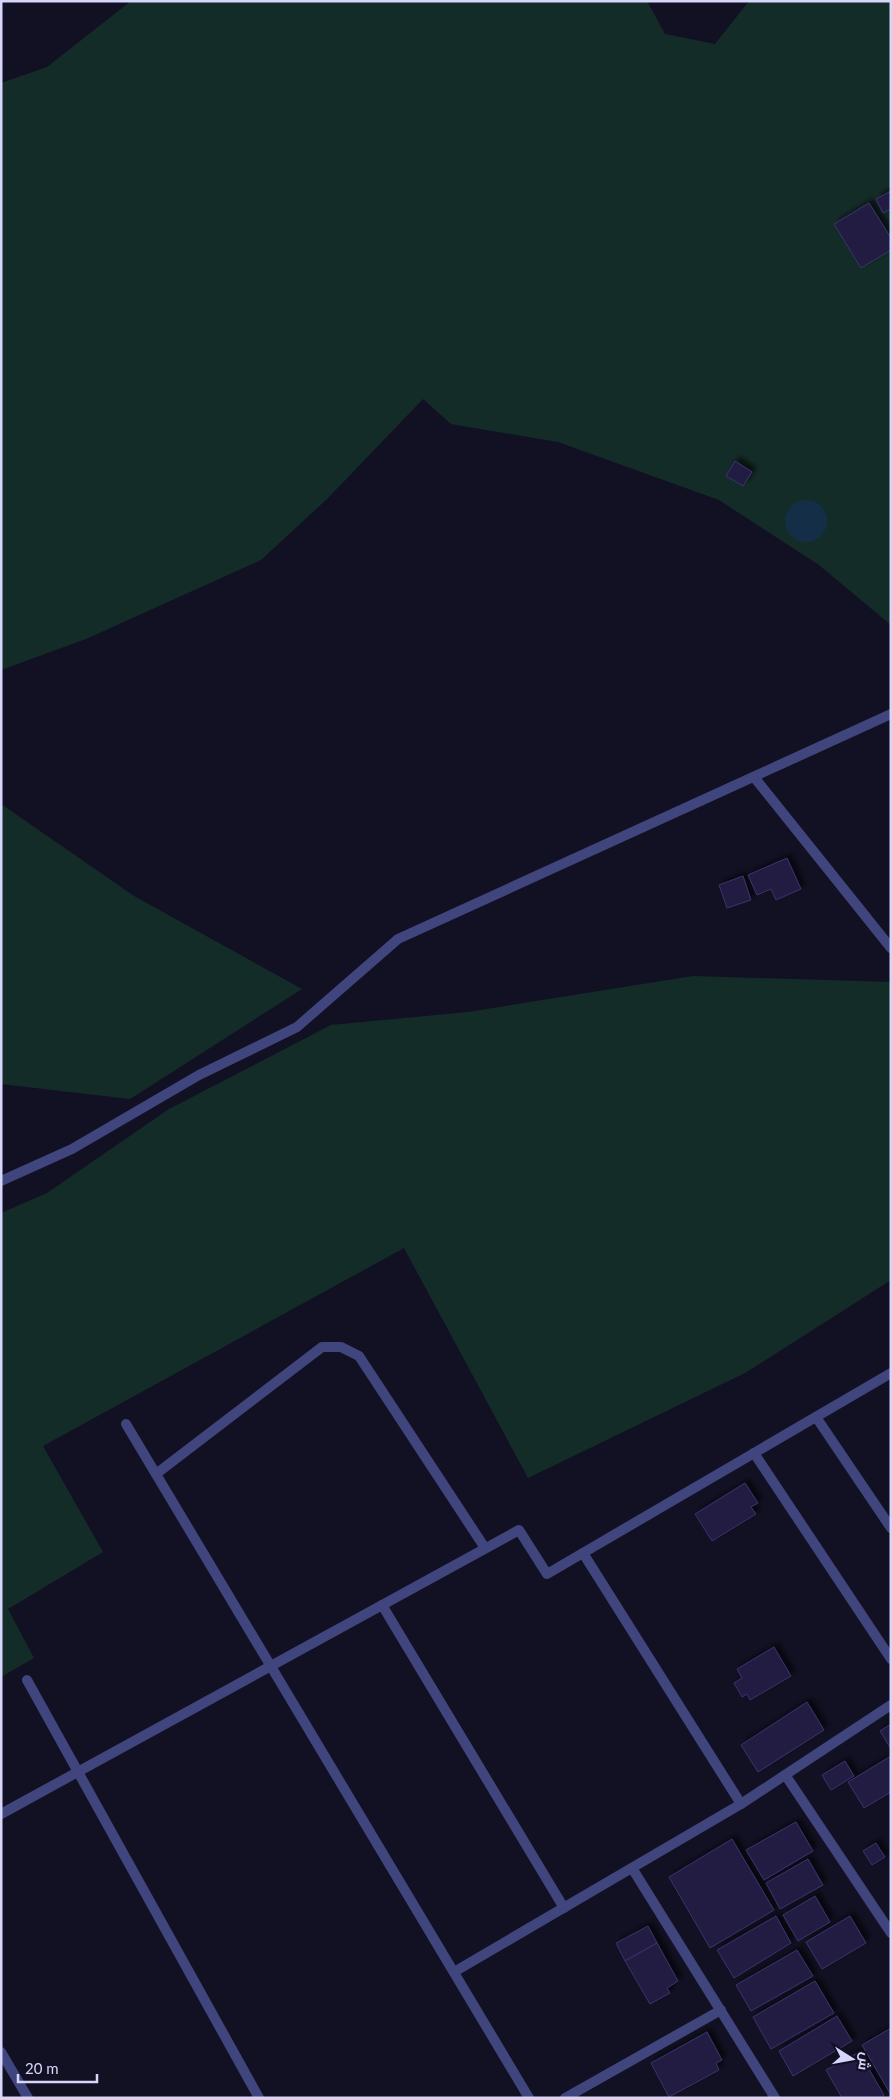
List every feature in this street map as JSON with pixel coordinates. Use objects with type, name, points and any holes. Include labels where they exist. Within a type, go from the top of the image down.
[{"type":"street","points":[[1,1181],[72,1149],[199,1075],[297,1027],[398,939],[891,714]]},
{"type":"street","points":[[754,777],[891,948]]},
{"type":"street","points":[[156,1474],[322,1347],[341,1346],[359,1356],[485,1548]]},
{"type":"street","points":[[1,1814],[519,1530],[547,1574],[891,1373]]},
{"type":"street","points":[[816,1417],[891,1528]]},
{"type":"street","points":[[126,1424],[529,2098]]},
{"type":"street","points":[[754,1453],[891,1659]]},
{"type":"street","points":[[583,1553],[741,1804]]},
{"type":"street","points":[[382,1604],[564,1908]]},
{"type":"street","points":[[27,1680],[259,2098]]},
{"type":"street","points":[[454,1972],[741,1804],[891,1705]]},
{"type":"street","points":[[786,1776],[891,1933]]},
{"type":"street","points":[[632,1868],[775,2098]]},
{"type":"street","points":[[565,2098],[721,2010]]},
{"type":"street","points":[[1,2052],[28,2098]]},
{"type":"green space","points":[[131,1],[647,1],[665,34],[715,44],[749,1],[891,1],[891,625],[819,565],[719,500],[558,442],[451,424],[423,399],[328,498],[261,560],[86,639],[1,670],[1,83],[47,67]]},
{"type":"green space","points":[[1,804],[134,896],[302,989],[130,1099],[1,1084]]},
{"type":"green space","points":[[693,976],[891,982],[891,1280],[745,1373],[528,1478],[404,1248],[43,1446],[103,1552],[8,1609],[34,1658],[1,1677],[1,1213],[47,1193],[169,1109],[331,1025],[468,1012]]},
{"type":"water","points":[[806,500],[821,506],[827,521],[821,536],[806,542],[791,536],[785,521],[791,506]]},
{"type":"building","points":[[891,191],[891,209],[883,213],[876,199]]},
{"type":"building","points":[[869,203],[891,238],[891,250],[861,268],[834,224]]},
{"type":"building","points":[[735,461],[752,472],[743,486],[726,476]]},
{"type":"building","points":[[787,858],[801,889],[776,900],[771,889],[757,895],[748,875]]},
{"type":"building","points":[[743,876],[751,900],[727,908],[719,885]]},
{"type":"building","points":[[745,1483],[758,1503],[751,1507],[756,1514],[712,1541],[695,1514]]},
{"type":"building","points":[[774,1647],[791,1676],[750,1700],[747,1694],[742,1697],[734,1683],[742,1678],[737,1669]]},
{"type":"building","points":[[807,1702],[824,1730],[758,1772],[741,1745]]},
{"type":"building","points":[[891,1724],[891,1749],[880,1731]]},
{"type":"building","points":[[891,1756],[891,1792],[864,1808],[848,1782]]},
{"type":"building","points":[[845,1761],[854,1776],[831,1790],[822,1775]]},
{"type":"building","points":[[796,1822],[813,1851],[764,1880],[746,1850]]},
{"type":"building","points":[[732,1839],[774,1910],[710,1948],[669,1877]]},
{"type":"building","points":[[876,1843],[885,1857],[872,1865],[863,1851]]},
{"type":"building","points":[[808,1859],[823,1885],[780,1909],[766,1883]]},
{"type":"building","points":[[815,1896],[830,1922],[798,1941],[783,1915]]},
{"type":"building","points":[[776,1916],[791,1943],[734,1978],[717,1950]]},
{"type":"building","points":[[850,1916],[866,1943],[822,1969],[806,1942]]},
{"type":"building","points":[[648,1926],[657,1943],[625,1961],[616,1943]]},
{"type":"building","points":[[657,1943],[678,1981],[667,1988],[670,1993],[650,2004],[625,1961]]},
{"type":"building","points":[[797,1950],[813,1976],[751,2011],[736,1985]]},
{"type":"building","points":[[815,1981],[834,2013],[771,2049],[753,2017]]},
{"type":"building","points":[[837,2016],[852,2041],[793,2076],[779,2051]]},
{"type":"building","points":[[891,2028],[891,2095],[862,2045]]},
{"type":"building","points":[[707,2032],[722,2060],[716,2063],[719,2070],[669,2097],[651,2063]]},
{"type":"building","points":[[859,2052],[884,2095],[880,2098],[842,2098],[826,2070]]}]
